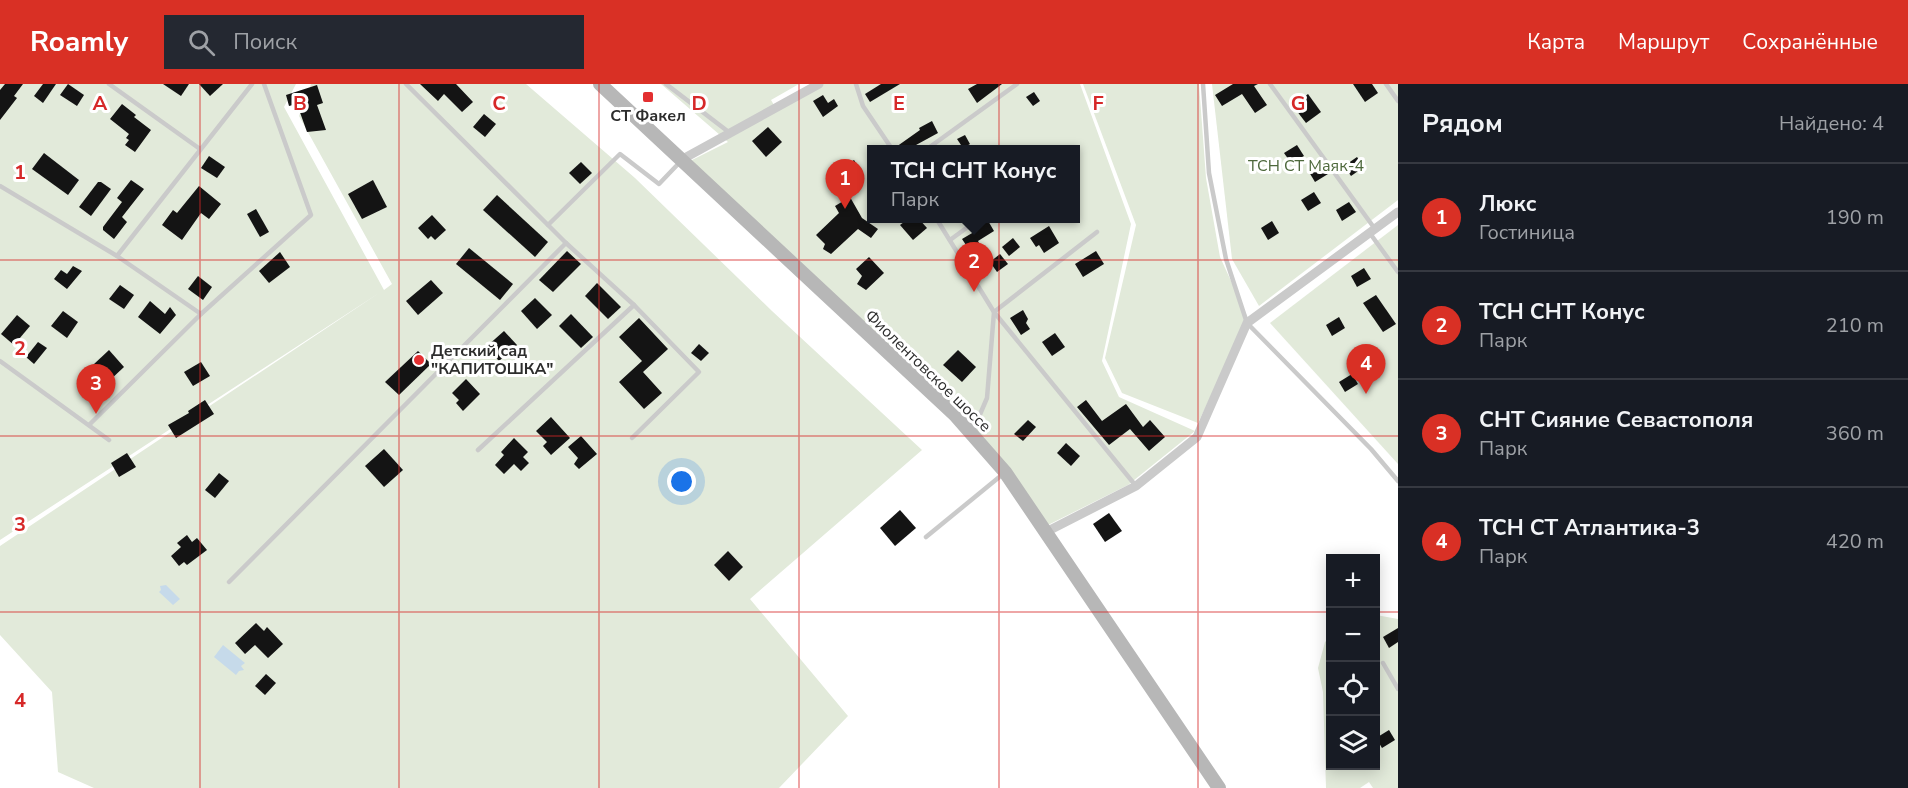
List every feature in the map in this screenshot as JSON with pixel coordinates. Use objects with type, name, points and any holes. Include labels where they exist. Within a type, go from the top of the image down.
[{"type":"main road","name":"Фиолентовское шоссе","points":[[600,84],[955,415],[972,434],[1005,472],[1219,788]]},
{"type":"street","points":[[681,160],[819,84]]},
{"type":"street","points":[[1046,532],[1136,486],[1197,437],[1247,322],[1398,212]]},
{"type":"lane","points":[[109,84],[200,149]]},
{"type":"lane","points":[[117,256],[252,84]]},
{"type":"lane","points":[[88,425],[201,314],[310,215],[264,84]]},
{"type":"lane","points":[[406,84],[566,243],[634,305],[699,372],[632,438]]},
{"type":"lane","points":[[666,84],[730,133]]},
{"type":"lane","points":[[856,84],[863,106],[889,145]]},
{"type":"lane","points":[[934,145],[1017,84]]},
{"type":"lane","points":[[1203,84],[1209,173],[1226,259],[1247,322],[1371,449],[1398,481]]},
{"type":"lane","points":[[1270,84],[1372,230],[1398,273]]},
{"type":"lane","points":[[1386,84],[1398,101]]},
{"type":"lane","points":[[548,225],[620,154],[659,184],[681,160]]},
{"type":"lane","points":[[0,186],[117,256],[201,314]]},
{"type":"lane","points":[[939,223],[994,312],[1136,486]]},
{"type":"lane","points":[[950,240],[974,223]]},
{"type":"lane","points":[[972,434],[987,398],[994,312],[1097,232]]},
{"type":"lane","points":[[229,582],[566,243]]},
{"type":"lane","points":[[478,450],[634,305]]},
{"type":"lane","points":[[0,361],[109,440]]},
{"type":"lane","points":[[926,537],[1005,472]]},
{"type":"lane","points":[[1383,663],[1398,689]]},
{"type":"green space","points":[[0,84],[296,84],[284,107],[384,290],[392,284],[299,116],[311,84],[526,84],[635,178],[772,311],[922,450],[750,599],[848,716],[779,788],[94,788],[58,772],[52,692],[0,635],[0,546],[379,293],[0,540]]},
{"type":"green space","points":[[661,84],[799,84],[771,100],[774,105],[817,84],[1080,84],[1131,224],[1102,361],[1119,397],[1195,431],[1128,485],[1046,526],[1010,469],[690,161],[728,142]]},
{"type":"green space","points":[[1083,84],[1199,84],[1206,178],[1220,257],[1248,318],[1198,423],[1122,393],[1105,358],[1136,225]]},
{"type":"green space","name":"ТСН СТ Маяк-4","points":[[1212,84],[1398,84],[1398,200],[1259,306],[1232,259]]},
{"type":"green space","points":[[1398,225],[1398,464],[1270,323]]},
{"type":"green space","points":[[1380,616],[1398,619],[1398,788],[1373,788],[1369,782],[1360,788],[1326,788],[1323,692],[1318,668],[1325,642],[1326,770],[1380,770]]},
{"type":"water","points":[[166,585],[180,599],[173,605],[159,592],[160,586]]},
{"type":"water","points":[[223,645],[245,663],[241,666],[244,670],[239,671],[236,675],[214,657]]},
{"type":"building","points":[[5,84],[23,84],[14,96],[17,98],[0,120],[0,90]]},
{"type":"building","points":[[43,84],[56,84],[43,103],[34,96]]},
{"type":"building","points":[[68,84],[84,95],[77,106],[60,95]]},
{"type":"building","points":[[163,84],[189,84],[181,96]]},
{"type":"building","points":[[199,84],[223,84],[210,96]]},
{"type":"building","points":[[420,84],[456,84],[473,102],[462,112],[444,94],[438,101]]},
{"type":"building","points":[[881,84],[900,84],[870,102],[865,94]]},
{"type":"building","points":[[977,84],[1002,84],[977,103],[968,89]]},
{"type":"building","points":[[1233,84],[1258,84],[1254,86],[1267,105],[1255,113],[1242,94],[1222,106],[1215,95]]},
{"type":"building","points":[[1353,84],[1372,84],[1378,93],[1365,102]]},
{"type":"building","points":[[317,85],[323,103],[317,105],[326,130],[307,132],[297,104],[289,106],[286,95]]},
{"type":"building","points":[[1034,92],[1040,101],[1033,106],[1026,97]]},
{"type":"building","points":[[1308,94],[1321,112],[1306,123],[1293,106]]},
{"type":"building","points":[[823,95],[828,103],[834,99],[838,106],[823,117],[813,101]]},
{"type":"building","points":[[122,104],[151,130],[135,152],[125,145],[129,140],[126,138],[129,134],[110,119]]},
{"type":"building","points":[[484,114],[496,124],[485,137],[473,127]]},
{"type":"building","points":[[932,121],[938,133],[916,145],[899,145],[920,130],[919,128]]},
{"type":"building","points":[[768,127],[782,142],[766,157],[752,141]]},
{"type":"building","points":[[965,135],[970,144],[961,145],[957,139]]},
{"type":"building","points":[[1297,145],[1304,156],[1291,163],[1284,153]]},
{"type":"building","points":[[44,153],[79,180],[68,195],[32,169]]},
{"type":"building","points":[[209,156],[225,167],[217,178],[201,168]]},
{"type":"building","points":[[1357,157],[1364,167],[1351,176],[1344,166]]},
{"type":"building","points":[[854,160],[862,172],[847,181],[839,170]]},
{"type":"building","points":[[581,162],[592,173],[580,184],[569,173]]},
{"type":"building","points":[[1322,164],[1328,174],[1315,182],[1309,172]]},
{"type":"building","points":[[131,180],[144,189],[122,217],[127,222],[114,239],[103,230],[103,227],[122,202],[117,198]]},
{"type":"building","points":[[373,180],[387,207],[362,219],[348,194]]},
{"type":"building","points":[[98,182],[111,189],[91,216],[79,207]]},
{"type":"building","points":[[199,186],[221,204],[209,219],[201,213],[182,240],[162,225],[173,210],[177,213]]},
{"type":"building","points":[[1314,192],[1321,203],[1308,211],[1301,200]]},
{"type":"building","points":[[497,195],[548,242],[535,257],[483,210]]},
{"type":"building","points":[[850,197],[862,218],[878,229],[871,238],[858,229],[831,254],[823,249],[825,244],[816,235],[839,213],[835,206]]},
{"type":"building","points":[[1349,202],[1356,212],[1342,221],[1336,210]]},
{"type":"building","points":[[256,209],[269,232],[260,237],[247,214]]},
{"type":"building","points":[[432,215],[446,230],[435,240],[431,236],[428,239],[418,228]]},
{"type":"building","points":[[1272,221],[1279,233],[1268,240],[1261,228]]},
{"type":"building","points":[[923,223],[927,228],[913,240],[900,225]]},
{"type":"building","points":[[981,223],[989,223],[994,231],[978,241],[980,245],[970,251],[962,239],[979,229],[977,226]]},
{"type":"building","points":[[1049,226],[1059,243],[1044,253],[1039,245],[1036,247],[1030,238]]},
{"type":"building","points":[[1013,238],[1020,247],[1009,256],[1002,247]]},
{"type":"building","points":[[469,248],[513,284],[500,300],[456,264]]},
{"type":"building","points":[[567,251],[581,264],[553,292],[539,280]]},
{"type":"building","points":[[1096,251],[1104,264],[1083,277],[1075,264]]},
{"type":"building","points":[[280,252],[290,267],[269,283],[259,271]]},
{"type":"building","points":[[1000,254],[1008,264],[997,272],[990,262]]},
{"type":"building","points":[[869,257],[884,273],[866,290],[857,284],[862,276],[856,269]]},
{"type":"building","points":[[73,266],[82,271],[67,289],[54,279],[61,270],[67,274]]},
{"type":"building","points":[[1364,268],[1371,279],[1357,287],[1351,276]]},
{"type":"building","points":[[198,276],[212,287],[203,300],[188,289]]},
{"type":"building","points":[[431,280],[443,293],[418,315],[406,301]]},
{"type":"building","points":[[597,283],[621,307],[608,319],[585,296]]},
{"type":"building","points":[[120,285],[134,295],[124,309],[109,299]]},
{"type":"building","points":[[1376,295],[1396,324],[1383,332],[1363,303]]},
{"type":"building","points":[[535,298],[552,315],[537,329],[521,311]]},
{"type":"building","points":[[150,301],[165,314],[170,307],[176,315],[160,334],[138,317]]},
{"type":"building","points":[[1023,310],[1030,329],[1021,335],[1010,318]]},
{"type":"building","points":[[63,311],[78,322],[67,338],[51,326]]},
{"type":"building","points":[[571,314],[593,337],[581,348],[559,326]]},
{"type":"building","points":[[17,315],[30,326],[14,345],[1,334]]},
{"type":"building","points":[[1339,317],[1345,328],[1332,336],[1326,325]]},
{"type":"building","points":[[639,318],[668,349],[643,372],[662,393],[644,409],[619,382],[642,361],[619,337]]},
{"type":"building","points":[[504,331],[517,345],[499,361],[486,347]]},
{"type":"building","points":[[1055,333],[1065,347],[1052,356],[1042,342]]},
{"type":"building","points":[[38,342],[47,348],[34,364],[26,357]]},
{"type":"building","points":[[699,344],[709,353],[701,361],[691,353]]},
{"type":"building","points":[[109,350],[124,367],[109,381],[93,365]]},
{"type":"building","points":[[958,350],[976,367],[962,382],[943,365]]},
{"type":"building","points":[[418,351],[431,364],[399,395],[385,382]]},
{"type":"building","points":[[201,362],[210,376],[193,386],[184,372]]},
{"type":"building","points":[[1352,374],[1358,384],[1345,392],[1339,382]]},
{"type":"building","points":[[466,379],[480,394],[463,411],[456,403],[459,400],[452,393]]},
{"type":"building","points":[[205,400],[214,414],[176,438],[168,425],[189,413],[188,411]]},
{"type":"building","points":[[1086,400],[1102,421],[1126,404],[1143,427],[1150,420],[1165,437],[1149,451],[1130,429],[1109,445],[1077,407]]},
{"type":"building","points":[[551,417],[570,438],[551,455],[543,446],[547,442],[536,431]]},
{"type":"building","points":[[1028,420],[1036,427],[1023,441],[1014,434]]},
{"type":"building","points":[[581,436],[597,454],[579,469],[574,464],[578,458],[568,447]]},
{"type":"building","points":[[514,438],[528,452],[523,457],[529,463],[521,471],[514,464],[504,474],[495,465],[504,455],[501,452]]},
{"type":"building","points":[[1066,443],[1080,456],[1071,466],[1057,453]]},
{"type":"building","points":[[384,449],[403,470],[384,487],[365,466]]},
{"type":"building","points":[[127,453],[136,467],[119,477],[111,463]]},
{"type":"building","points":[[219,473],[229,481],[215,498],[205,490]]},
{"type":"building","points":[[900,510],[916,528],[895,546],[880,528]]},
{"type":"building","points":[[1109,513],[1122,531],[1105,542],[1093,524]]},
{"type":"building","points":[[187,535],[192,542],[197,538],[207,550],[187,565],[184,562],[179,566],[171,556],[181,547],[177,543]]},
{"type":"building","points":[[728,551],[743,567],[729,581],[714,565]]},
{"type":"building","points":[[256,623],[264,631],[267,627],[283,644],[268,658],[255,645],[245,654],[235,643]]},
{"type":"building","points":[[1398,628],[1398,642],[1389,648],[1383,637]]},
{"type":"building","points":[[266,674],[276,683],[265,695],[255,686]]},
{"type":"building","points":[[1389,730],[1395,740],[1382,748],[1380,736]]},
{"type":"place","name":"СТ Факел","points":[[648,97]]},
{"type":"place","name":"Люкс","points":[[845,209]]},
{"type":"place","name":"ТСН СНТ Конус","points":[[974,292]]},
{"type":"place","name":"Детский сад \"КАПИТОШКА\"","points":[[419,360]]},
{"type":"place","name":"ТСН СТ Атлантика-3","points":[[1366,394]]},
{"type":"place","name":"СНТ Сияние Севастополя","points":[[96,414]]}]
